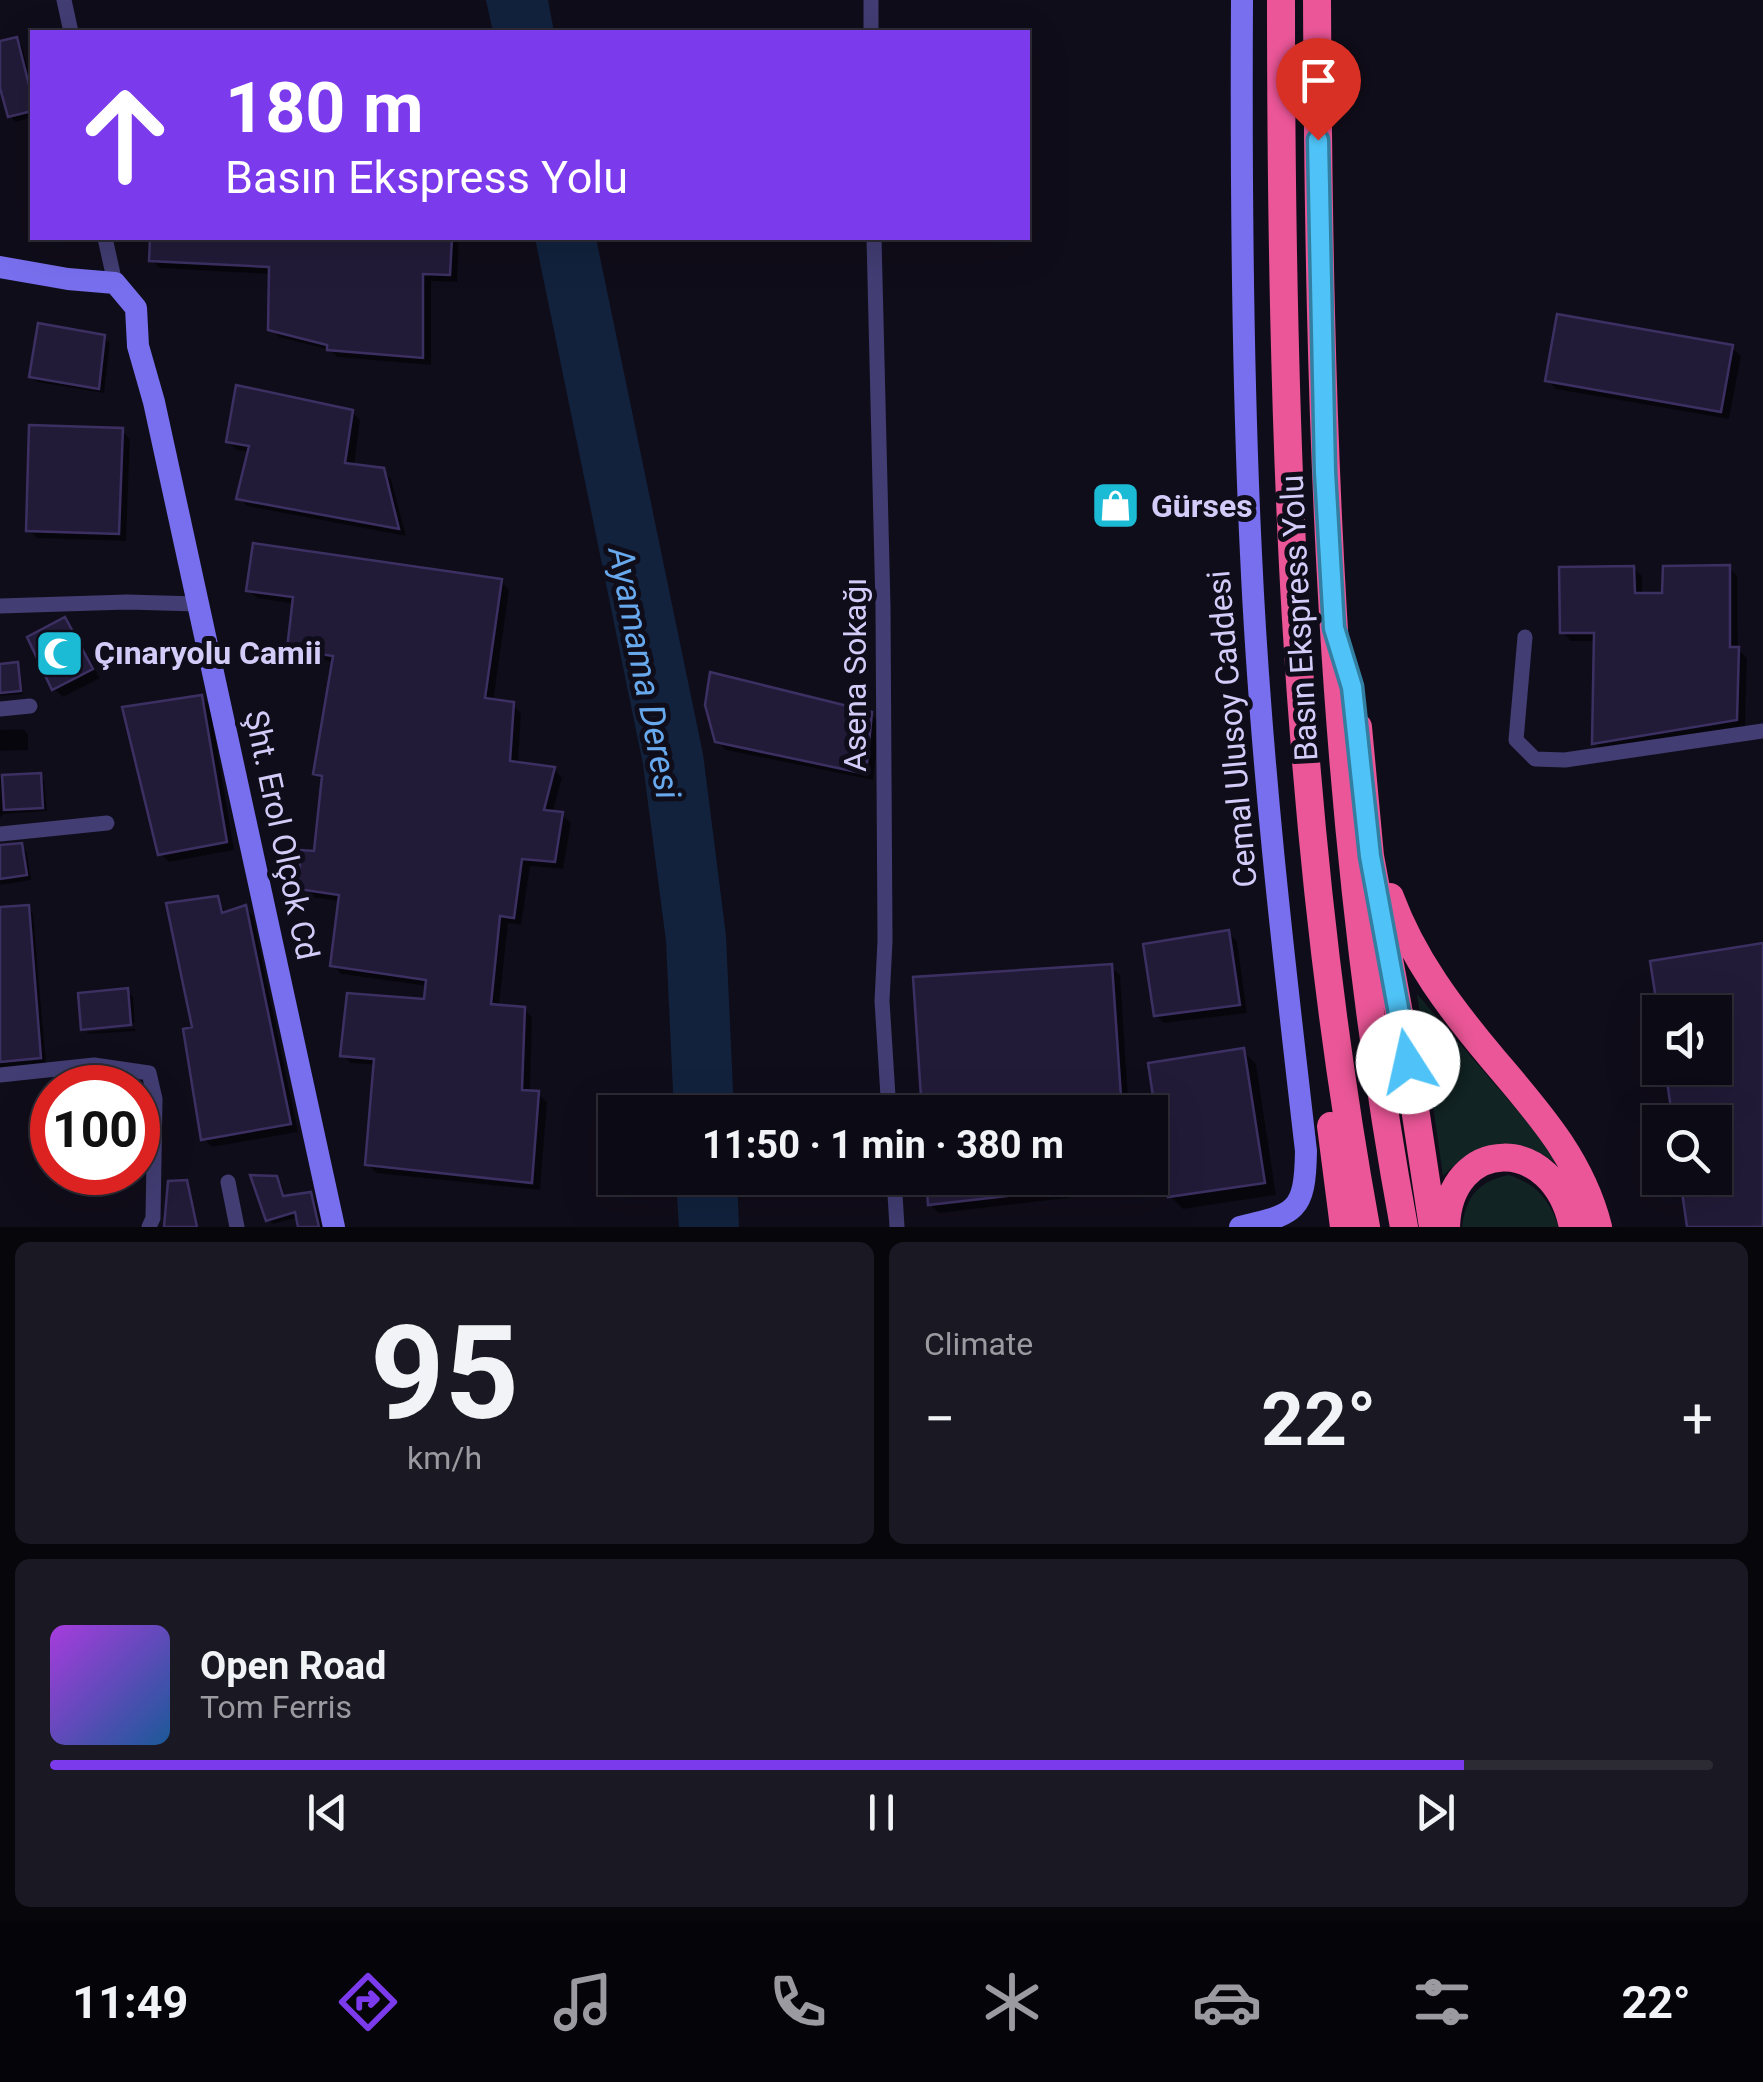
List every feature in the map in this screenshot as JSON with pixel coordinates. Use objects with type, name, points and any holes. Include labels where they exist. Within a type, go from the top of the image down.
[{"type":"highway","name":"Basın Ekspress Yolu","points":[[1282,0],[1287,460],[1314,871],[1366,1227]]},
{"type":"highway","name":"Basın Ekspress Yolu","points":[[1318,0],[1321,334],[1334,628],[1355,904],[1404,1227]]},
{"type":"highway","points":[[1334,628],[1352,687],[1370,856],[1433,1227]]},
{"type":"highway","points":[[1364,778],[1389,894],[1411,946],[1456,1013],[1553,1131],[1583,1181],[1598,1227]]},
{"type":"highway","points":[[1314,871],[1312,971],[1344,1227]]},
{"type":"highway","points":[[1446,1227],[1451,1201],[1467,1173],[1509,1156],[1528,1160],[1560,1188],[1572,1227]]},
{"type":"highway","points":[[1329,1227],[1340,1198]]},
{"type":"main road","name":"Cemal Ulusoy Caddesi","points":[[1240,1227],[1284,1217],[1295,1210],[1303,1196],[1306,1152],[1264,736],[1251,557],[1242,224],[1242,0]]},
{"type":"main road","points":[[0,267],[68,280],[114,283]]},
{"type":"main road","name":"Şht. Erol Olçok Cd","points":[[114,283],[136,308],[138,346],[154,402],[334,1227]]},
{"type":"street","points":[[64,0],[71,30]]},
{"type":"street","points":[[872,0],[872,30]]},
{"type":"street","points":[[104,240],[114,283]]},
{"type":"street","name":"Asena Sokağı","points":[[874,240],[883,626],[882,1001],[889,1095]]},
{"type":"street","points":[[0,606],[198,604]]},
{"type":"street","points":[[1525,636],[1516,740],[1535,758],[1565,760],[1763,731]]},
{"type":"street","points":[[0,709],[30,706]]},
{"type":"street","points":[[0,834],[106,823]]},
{"type":"street","points":[[0,1076],[94,1065],[149,1073],[155,1099],[152,1224]]},
{"type":"street","points":[[228,1182],[237,1227]]},
{"type":"street","points":[[895,1195],[897,1227]]},
{"type":"shaded area","points":[[1417,994],[1562,1168],[1531,1149],[1501,1144],[1472,1153],[1443,1176]]},
{"type":"shaded area","points":[[1509,1175],[1541,1194],[1559,1227],[1462,1227],[1475,1192],[1489,1181]]},
{"type":"water","points":[[486,0],[548,0],[554,30],[493,30]]},
{"type":"water","name":"Ayamama Deresi","points":[[535,240],[596,240],[703,754],[726,936],[733,1095],[673,1095],[666,941],[643,764]]},
{"type":"water","points":[[677,1195],[738,1195],[739,1227],[679,1227]]},
{"type":"building","points":[[17,37],[30,89],[30,112],[8,117],[0,88],[0,41]]},
{"type":"building","points":[[150,240],[452,240],[450,275],[423,274],[423,358],[327,350],[327,345],[268,330],[269,267],[149,261]]},
{"type":"building","points":[[1557,314],[1733,345],[1721,412],[1545,381]]},
{"type":"building","points":[[38,323],[105,335],[99,389],[29,377]]},
{"type":"building","points":[[236,385],[353,410],[345,463],[384,468],[399,529],[236,499],[249,446],[226,442]]},
{"type":"building","points":[[29,425],[123,428],[119,534],[26,531]]},
{"type":"building","points":[[253,543],[502,579],[485,698],[514,702],[510,761],[555,767],[544,810],[563,812],[555,862],[522,859],[514,918],[500,916],[491,1004],[525,1007],[522,1090],[539,1091],[532,1183],[365,1165],[374,1059],[340,1056],[347,993],[424,999],[426,980],[330,966],[339,895],[298,889],[301,850],[314,851],[322,776],[313,774],[333,656],[287,649],[293,597],[246,591]]},
{"type":"building","points":[[1730,565],[1730,647],[1739,647],[1737,720],[1592,744],[1594,633],[1560,633],[1559,567],[1634,566],[1635,593],[1662,593],[1663,566]]},
{"type":"building","name":"Çınaryolu Camii","points":[[65,617],[93,669],[52,690],[27,637]]},
{"type":"building","points":[[18,662],[21,691],[0,693],[0,664]]},
{"type":"building","points":[[710,672],[872,712],[866,774],[715,742],[705,705]]},
{"type":"building","points":[[202,695],[227,842],[158,855],[122,707]]},
{"type":"building","points":[[41,773],[43,808],[4,810],[2,775]]},
{"type":"building","points":[[22,843],[27,875],[0,879],[0,845]]},
{"type":"building","points":[[218,896],[222,913],[246,905],[291,1124],[201,1140],[183,1029],[192,1027],[166,903]]},
{"type":"building","points":[[29,905],[41,1058],[0,1062],[0,907]]},
{"type":"building","points":[[1229,930],[1240,1005],[1154,1016],[1143,944]]},
{"type":"building","points":[[1763,943],[1763,1227],[1687,1227],[1682,1195],[1732,1195],[1732,1105],[1670,1105],[1668,1085],[1732,1085],[1732,995],[1655,995],[1650,961]]},
{"type":"building","points":[[1112,964],[1121,1095],[921,1095],[913,977]]},
{"type":"building","points":[[128,988],[131,1025],[81,1030],[78,993]]},
{"type":"building","points":[[1244,1048],[1265,1183],[1168,1197],[1168,1095],[1153,1095],[1148,1063]]},
{"type":"building","points":[[250,1175],[277,1176],[283,1196],[311,1192],[319,1227],[298,1227],[295,1212],[266,1221]]},
{"type":"building","points":[[187,1180],[197,1227],[164,1227],[168,1181]]},
{"type":"building","points":[[927,1195],[1016,1195],[928,1205]]},
{"type":"place","name":"Gürses","points":[[1116,506]]},
{"type":"place","name":"Çınaryolu Camii","points":[[59,653]]},
{"type":"route","points":[[1318,140],[1325,472],[1334,628],[1352,687],[1370,856],[1408,1062]]}]
